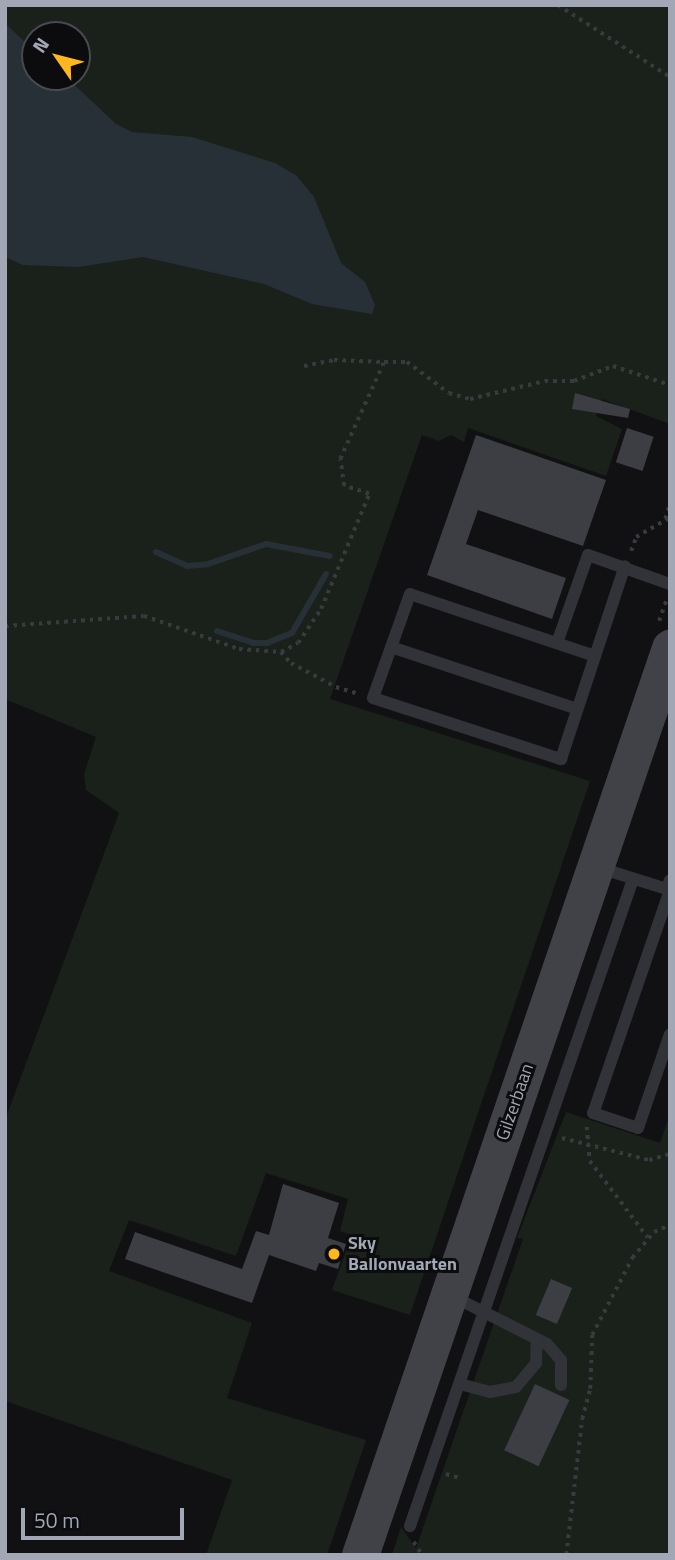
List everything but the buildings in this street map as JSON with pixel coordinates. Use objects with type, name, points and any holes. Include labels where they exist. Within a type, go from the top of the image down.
[{"type":"street","name":"Gilzerbaan","points":[[360,1555],[670,648]]},
{"type":"lane","points":[[557,643],[588,555],[670,584]]},
{"type":"lane","points":[[595,656],[410,594],[373,698],[561,760],[625,566]]},
{"type":"lane","points":[[391,647],[577,709]]},
{"type":"lane","points":[[596,867],[669,887],[593,1113],[638,1128],[670,1034]]},
{"type":"lane","points":[[410,1527],[634,879]]},
{"type":"lane","points":[[449,1295],[486,1311],[537,1339],[559,1355],[561,1385]]},
{"type":"lane","points":[[460,1384],[490,1392],[516,1387],[536,1363],[537,1339]]},
{"type":"path","points":[[558,5],[670,77]]},
{"type":"path","points":[[304,366],[334,360],[407,362],[449,393],[470,399],[527,384],[574,381],[613,366],[670,385]]},
{"type":"path","points":[[5,626],[144,617],[239,649],[281,652],[298,643],[316,618],[369,494],[344,485],[340,459],[384,362]]},
{"type":"path","points":[[625,566],[636,537],[667,518],[670,504]]},
{"type":"path","points":[[281,652],[291,663],[336,687],[373,698]]},
{"type":"path","points":[[593,1113],[586,1143],[590,1161],[648,1238]]},
{"type":"path","points":[[547,1134],[649,1160],[670,1154]]},
{"type":"path","points":[[566,1555],[580,1427],[590,1389],[592,1335],[620,1277],[648,1238],[670,1225]]},
{"type":"shaded area","points":[[5,5],[670,5],[670,424],[602,399],[596,416],[622,429],[606,476],[468,428],[464,442],[451,435],[439,441],[422,435],[330,699],[590,781],[410,1315],[332,1290],[352,1235],[340,1231],[348,1199],[266,1173],[236,1256],[129,1220],[109,1271],[252,1323],[227,1398],[366,1440],[327,1555],[206,1555],[232,1480],[5,1401],[5,1120],[119,813],[86,790],[84,774],[96,737],[5,699]]},
{"type":"shaded area","points":[[5,23],[21,38],[21,91],[81,91],[116,124],[132,132],[192,137],[275,163],[297,176],[314,197],[341,263],[365,282],[375,305],[372,314],[312,304],[264,284],[143,257],[78,267],[23,265],[5,257]]},
{"type":"shaded area","points":[[566,1112],[660,1143],[670,1114],[670,1555],[392,1555],[401,1527],[416,1548],[523,1239],[517,1238]]},
{"type":"waterway","points":[[156,552],[187,566],[208,564],[266,544],[330,556]]},
{"type":"waterway","points":[[217,631],[253,643],[267,643],[292,633],[326,574]]},
{"type":"place","name":"Sky Ballonvaarten","points":[[334,1254]]}]
